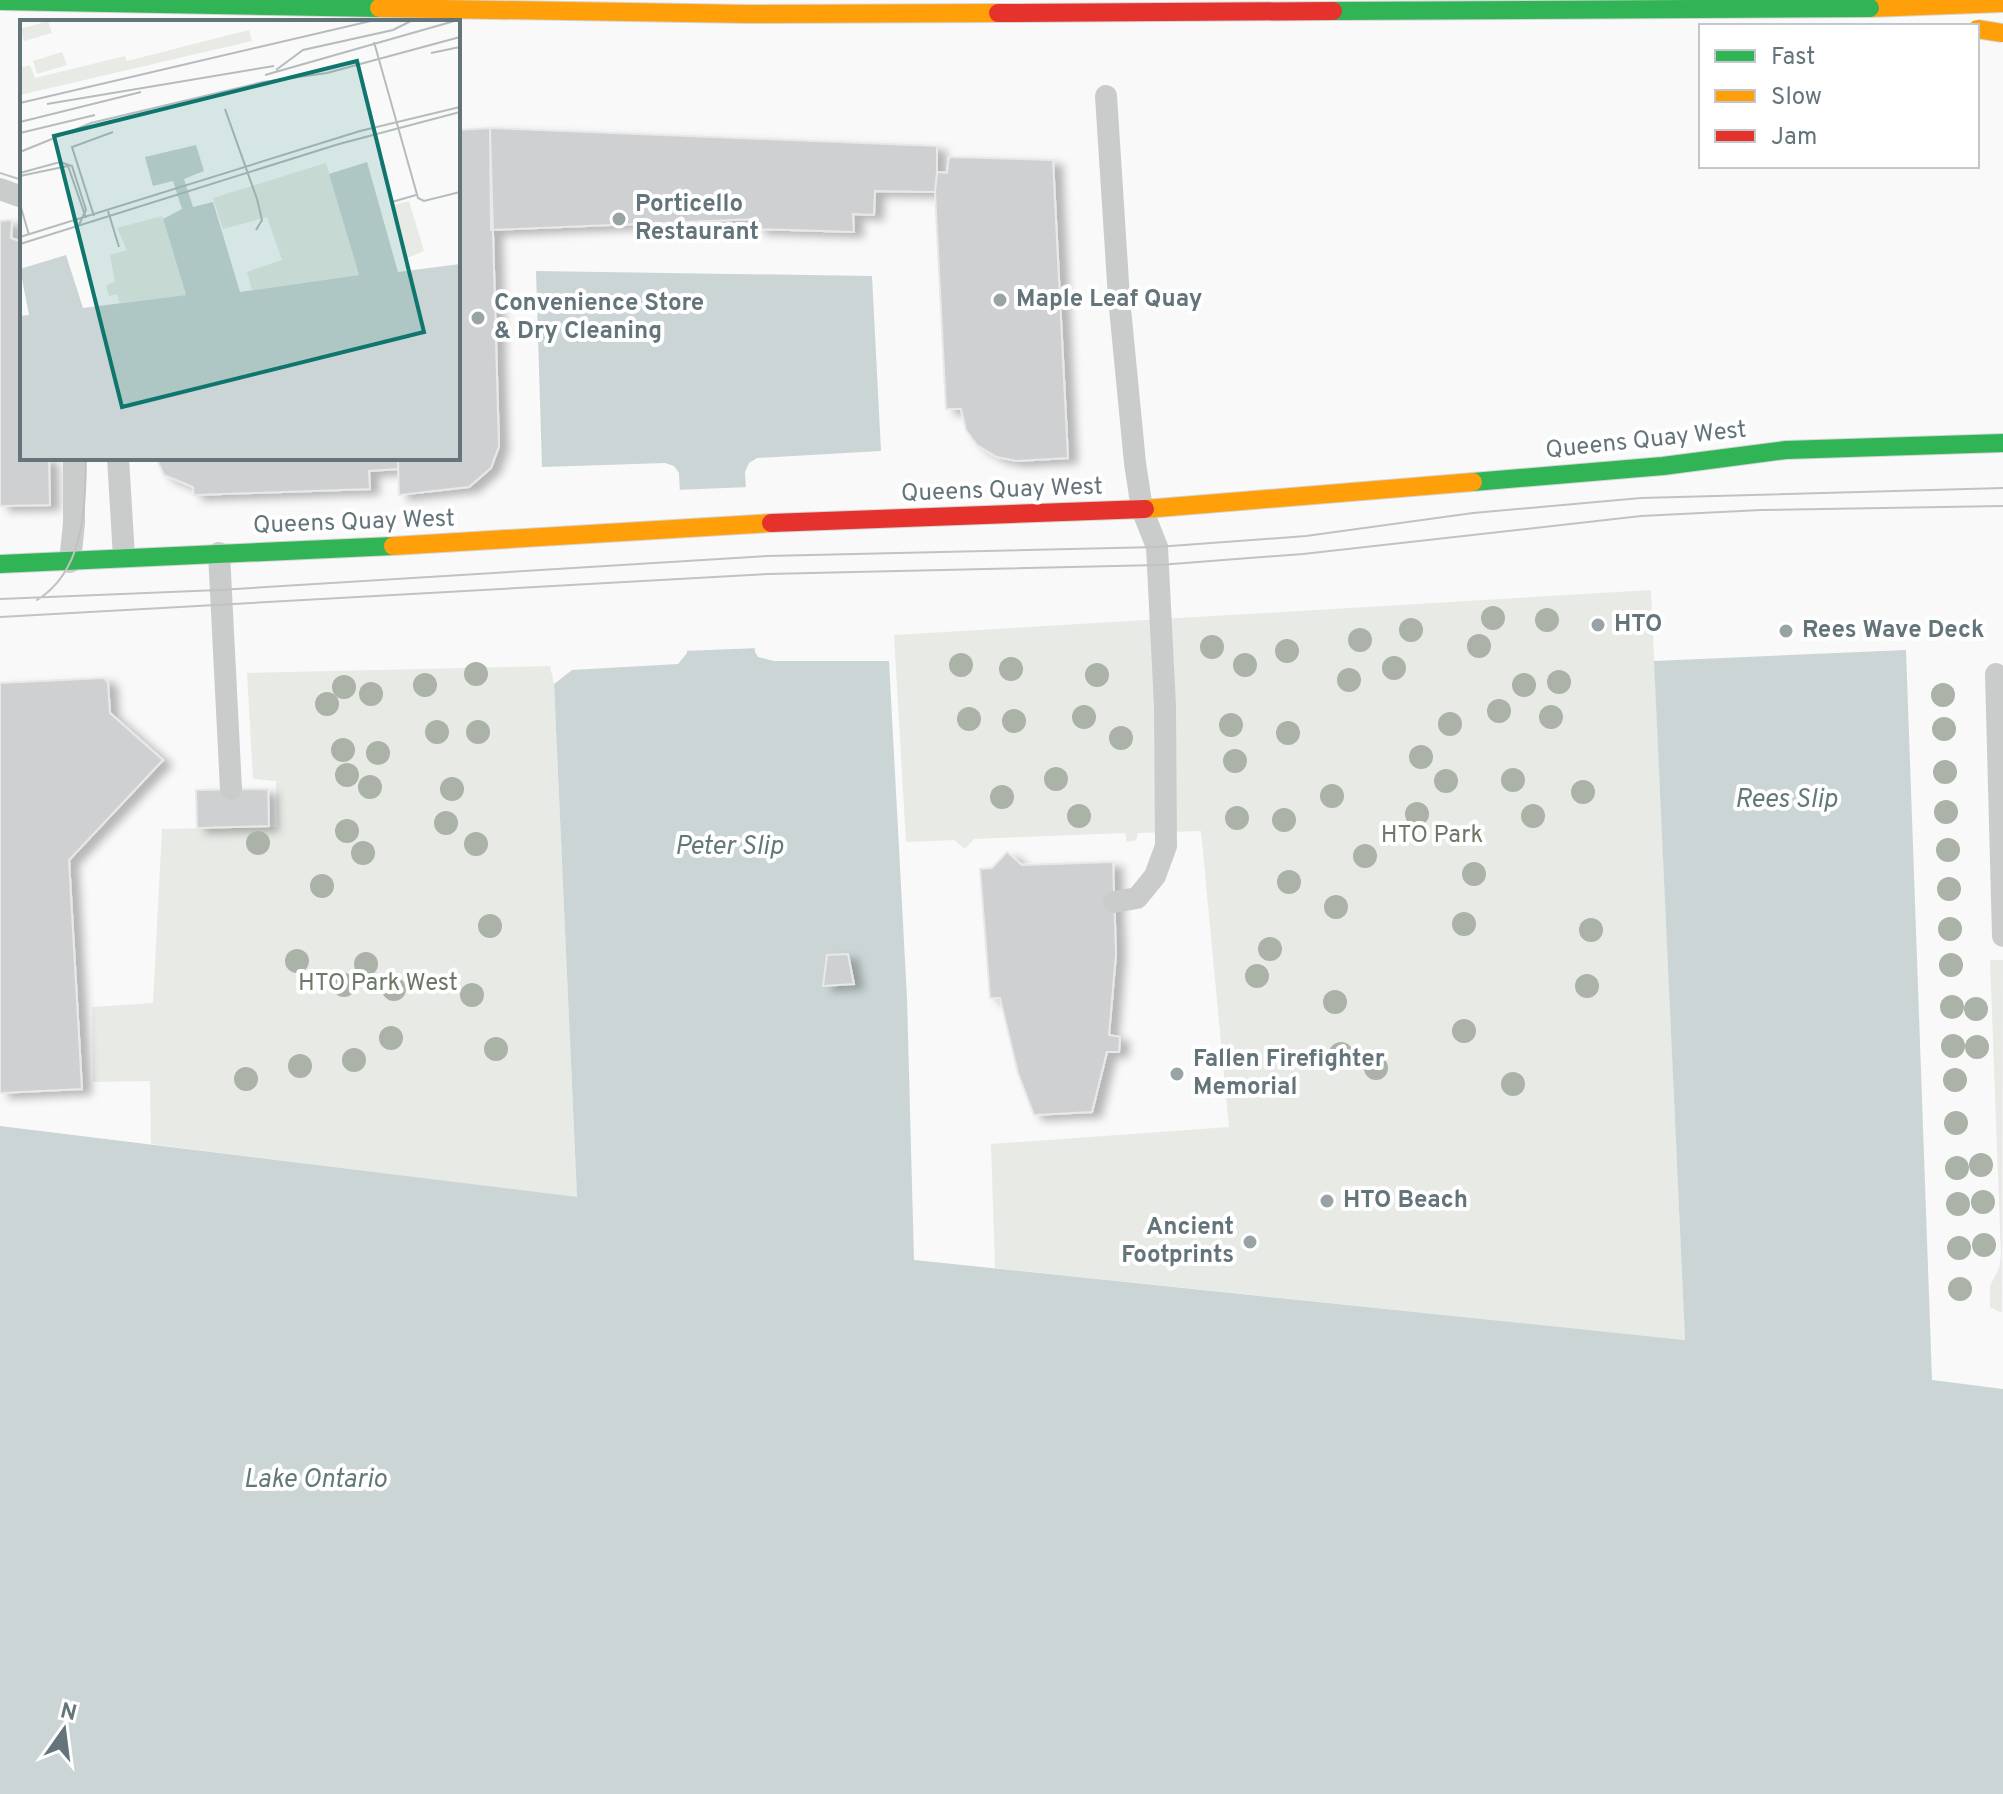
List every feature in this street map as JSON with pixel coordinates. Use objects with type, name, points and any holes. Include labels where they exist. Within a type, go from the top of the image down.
[{"type":"main road","points":[[0,15],[107,0]]},
{"type":"main road","points":[[1498,0],[1723,24]]},
{"type":"main road","points":[[0,1],[747,14],[1870,8],[2003,3]]},
{"type":"main road","points":[[1870,8],[1948,23]]},
{"type":"main road","points":[[1979,30],[2003,32]]},
{"type":"main road","name":"Queens Quay West","points":[[0,564],[515,540],[765,523],[1142,509],[1663,466],[1786,450],[2003,443]]},
{"type":"lane","points":[[1106,96],[1119,298],[1142,509],[1157,547],[1161,591],[1166,846],[1155,876],[1137,898],[1114,902]]},
{"type":"lane","points":[[0,189],[20,196]]},
{"type":"lane","points":[[70,562],[74,460]]},
{"type":"lane","points":[[118,460],[124,557]]},
{"type":"lane","points":[[219,553],[231,789]]},
{"type":"lane","points":[[1996,674],[2003,936]]},
{"type":"green space","name":"HTO Park","points":[[1651,590],[1685,1340],[995,1268],[991,1144],[1229,1127],[1201,831],[1138,833],[1136,840],[1127,842],[1125,833],[974,839],[965,849],[954,840],[906,842],[894,635]]},
{"type":"green space","name":"HTO Park West","points":[[550,666],[554,684],[577,1198],[151,1144],[150,1081],[93,1082],[92,1007],[153,1003],[162,829],[277,827],[276,781],[253,779],[247,673]]},
{"type":"green space","points":[[1990,960],[2003,960],[2002,1313],[1990,1307],[1990,1286],[1999,1268],[2001,1255]]},
{"type":"water","name":"Lake Ontario","points":[[536,271],[872,276],[881,451],[757,458],[749,463],[745,472],[755,652],[758,657],[774,661],[889,661],[907,998],[914,1260],[1685,1340],[1654,661],[1906,650],[1932,1380],[2003,1389],[2003,1794],[0,1794],[0,1126],[577,1197],[554,684],[572,670],[678,664],[687,653],[679,473],[674,466],[665,463],[542,467]]},
{"type":"pier","points":[[750,487],[759,648],[683,651],[675,490]]},
{"type":"building","points":[[490,128],[937,146],[935,192],[875,191],[874,215],[853,214],[854,232],[757,229],[756,219],[491,230]]},
{"type":"building","points":[[490,128],[499,446],[491,468],[469,487],[399,495],[398,460],[460,460],[460,130]]},
{"type":"building","name":"Maple Leaf Quay","points":[[949,157],[1053,160],[1068,458],[1017,461],[997,457],[977,445],[966,430],[961,409],[946,409],[935,192],[937,172],[947,173]]},
{"type":"building","points":[[12,220],[11,238],[20,241],[20,460],[49,460],[50,505],[0,506],[0,221]]},
{"type":"building","points":[[157,460],[398,460],[398,469],[369,471],[370,489],[194,495],[193,487],[164,475]]},
{"type":"building","points":[[104,678],[108,683],[110,713],[163,760],[69,860],[82,1089],[0,1093],[0,683]]},
{"type":"building","points":[[268,789],[269,826],[197,828],[196,790]]},
{"type":"building","points":[[1007,852],[1022,865],[1113,862],[1116,954],[1109,1035],[1120,1037],[1119,1052],[1107,1052],[1092,1112],[1034,1115],[1018,1073],[1000,998],[990,998],[980,869],[992,868]]},
{"type":"building","points":[[848,954],[854,984],[823,986],[827,955]]},
{"type":"tram line","points":[[0,173],[20,179]]},
{"type":"tram line","points":[[37,600],[53,587],[73,555],[83,517],[86,460]]},
{"type":"tram line","points":[[0,599],[219,590],[767,556],[1157,547],[1306,536],[1473,513],[1641,498],[2003,488]]},
{"type":"tram line","points":[[0,617],[768,574],[1159,565],[1303,554],[1641,516],[1761,510],[2003,506]]},
{"type":"traffic: fast","points":[[0,1],[379,8]]},
{"type":"traffic: fast","points":[[1333,11],[1870,8]]},
{"type":"traffic: fast","points":[[1473,482],[1663,466],[1786,450],[2003,443]]},
{"type":"traffic: fast","points":[[0,564],[393,546]]},
{"type":"traffic: slow","points":[[1870,8],[2003,3]]},
{"type":"traffic: slow","points":[[379,8],[747,14],[998,13]]},
{"type":"traffic: slow","points":[[1979,29],[2003,33]]},
{"type":"traffic: slow","points":[[1145,509],[1473,482]]},
{"type":"traffic: slow","points":[[393,546],[771,523]]},
{"type":"traffic: jam","points":[[998,13],[1333,11]]},
{"type":"traffic: jam","points":[[771,523],[1145,509]]},
{"type":"place","name":"Porticello Restaurant","points":[[619,219]]},
{"type":"place","name":"Maple Leaf Quay","points":[[1000,300]]},
{"type":"place","name":"Convenience Store & Dry Cleaning","points":[[478,318]]},
{"type":"place","name":"HTO","points":[[1598,625]]},
{"type":"place","name":"Rees Wave Deck","points":[[1786,631]]},
{"type":"place","name":"Fallen Firefighter Memorial","points":[[1177,1074]]},
{"type":"place","name":"HTO Beach","points":[[1327,1201]]},
{"type":"place","name":"Ancient Footprints","points":[[1250,1242]]},
{"type":"water label","name":"Rees Slip","points":[[1786,800]]},
{"type":"water label","name":"Peter Slip","points":[[729,847]]}]
